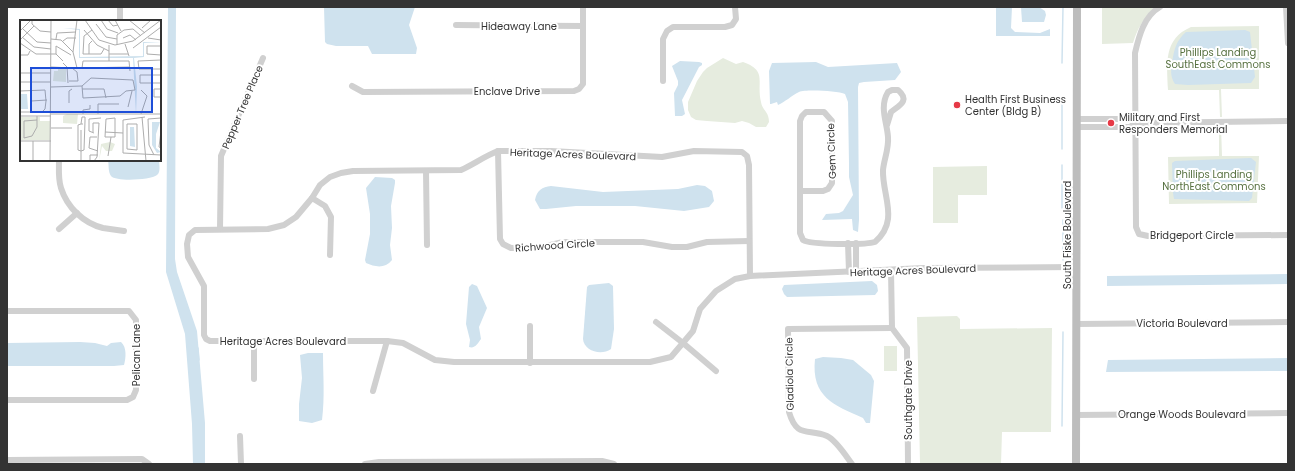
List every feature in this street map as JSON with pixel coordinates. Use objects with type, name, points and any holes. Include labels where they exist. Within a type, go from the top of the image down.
[{"type":"main road","name":"South Fiske Boulevard","points":[[1076,464],[1077,7]]},
{"type":"street","points":[[120,7],[120,20]]},
{"type":"street","name":"Enclave Drive","points":[[352,86],[364,92],[574,91],[579,89],[583,84],[583,7]]},
{"type":"street","points":[[663,81],[663,39],[667,31],[673,27],[725,27],[732,25],[736,19],[736,7]]},
{"type":"street","name":"Bridgeport Circle","points":[[1160,7],[1145,23],[1138,39],[1135,53],[1136,227],[1139,234],[1148,236],[1288,235]]},
{"type":"street","points":[[1286,7],[1288,43]]},
{"type":"street","name":"Hideaway Lane","points":[[456,25],[583,26]]},
{"type":"street","name":"Pepper Tree Place","points":[[220,229],[221,156],[264,58]]},
{"type":"street","points":[[898,90],[903,96],[903,102],[900,107],[890,112],[886,125],[883,105],[886,96],[890,91],[898,90]]},
{"type":"street","name":"Gem Circle","points":[[800,191],[823,191],[828,189],[832,183],[832,121],[824,112],[806,112],[800,121],[800,191],[800,233],[803,240],[811,243],[875,242],[888,223],[889,208],[883,176],[883,168],[888,146],[886,125]]},
{"type":"street","points":[[1077,119],[1130,119],[1135,123]]},
{"type":"street","points":[[1077,127],[1130,127],[1135,123],[1288,121]]},
{"type":"street","name":"Heritage Acres Boulevard","points":[[750,276],[748,241],[749,165],[747,156],[742,152],[694,151],[662,157],[551,151],[498,151],[484,157],[472,166],[461,170],[341,172],[330,177],[320,185],[312,198],[296,217],[284,225],[268,229],[195,230],[188,235],[187,244],[188,257],[204,286],[204,336],[210,342],[386,341],[403,343],[435,360],[454,362],[650,362],[671,357],[693,331],[700,309],[716,291],[735,279],[750,276],[924,268],[1077,267]]},
{"type":"street","name":"Richwood Circle","points":[[498,151],[500,239],[503,244],[511,248],[542,247],[563,242],[636,242],[672,247],[687,247],[707,242],[748,241]]},
{"type":"street","points":[[59,161],[61,187],[66,200],[76,213],[102,228],[124,231]]},
{"type":"street","points":[[426,171],[427,245]]},
{"type":"street","points":[[312,198],[325,206],[331,217],[330,256]]},
{"type":"street","points":[[60,229],[76,213]]},
{"type":"street","points":[[848,243],[852,272]]},
{"type":"street","points":[[852,272],[856,243]]},
{"type":"street","points":[[892,270],[892,328]]},
{"type":"street","name":"Pelican Lane","points":[[7,311],[129,311],[136,320],[136,390],[133,397],[127,400],[7,400]]},
{"type":"street","points":[[656,322],[716,371]]},
{"type":"street","name":"Victoria Boulevard","points":[[1077,324],[1288,322]]},
{"type":"street","points":[[530,326],[530,363]]},
{"type":"street","name":"Gladiola Circle","points":[[852,464],[844,452],[828,437],[800,430],[792,423],[789,412],[788,329],[892,328]]},
{"type":"street","name":"Southgate Drive","points":[[892,328],[907,348],[908,464]]},
{"type":"street","points":[[254,341],[254,379]]},
{"type":"street","points":[[373,391],[386,341]]},
{"type":"street","name":"Orange Woods Boulevard","points":[[1076,414],[1288,413]]},
{"type":"street","points":[[240,436],[241,464]]},
{"type":"street","points":[[7,460],[142,459],[149,464]]},
{"type":"street","points":[[366,464],[379,462],[602,461],[614,464]]},
{"type":"green space","points":[[1102,7],[1155,7],[1141,24],[1133,43],[1102,44]]},
{"type":"green space","name":"Phillips Landing SouthEast Commons","points":[[1259,26],[1259,89],[1221,89],[1222,117],[1220,117],[1219,90],[1168,90],[1167,62],[1169,53],[1175,38],[1182,32],[1191,27]]},
{"type":"green space","points":[[723,58],[736,64],[743,62],[756,69],[760,78],[761,102],[769,118],[769,122],[766,127],[756,127],[742,121],[735,123],[707,121],[696,120],[691,117],[688,110],[688,102],[697,81],[707,68]]},
{"type":"green space","name":"Phillips Landing NorthEast Commons","points":[[1219,126],[1221,126],[1222,156],[1259,156],[1257,203],[1169,204],[1168,157],[1219,156]]},
{"type":"green space","points":[[987,166],[987,195],[958,195],[958,223],[933,223],[933,167]]},
{"type":"green space","points":[[957,316],[960,319],[960,329],[1052,328],[1051,432],[1002,432],[1001,464],[920,464],[917,317]]},
{"type":"green space","points":[[884,346],[897,346],[897,371],[884,371]]},
{"type":"water","points":[[168,7],[176,7],[175,259],[177,272],[197,331],[205,423],[205,464],[193,464],[192,424],[185,334],[166,272]]},
{"type":"water","points":[[324,7],[415,7],[409,25],[417,48],[416,54],[372,54],[368,46],[336,46],[327,44],[325,42]]},
{"type":"water","points":[[996,7],[1012,7],[1011,28],[1015,32],[1040,33],[1050,29],[1050,36],[996,36]]},
{"type":"water","points":[[1021,7],[1039,7],[1045,11],[1046,15],[1044,22],[1022,22]]},
{"type":"water","name":"Phillips Landing SouthEast Commons","points":[[1245,30],[1250,32],[1255,77],[1251,83],[1175,84],[1171,74],[1174,54],[1178,42],[1186,32]]},
{"type":"water","points":[[680,61],[699,62],[702,63],[702,65],[699,67],[682,100],[685,114],[682,116],[675,116],[674,93],[678,85],[678,81],[672,66]]},
{"type":"water","points":[[816,62],[828,67],[897,63],[901,72],[895,80],[859,83],[858,232],[853,230],[852,219],[822,220],[826,214],[839,213],[843,211],[853,195],[849,177],[848,102],[845,94],[822,91],[803,91],[778,105],[777,102],[770,104],[769,71],[772,63]]},
{"type":"water","name":"Phillips Landing NorthEast Commons","points":[[1251,158],[1256,162],[1252,198],[1249,201],[1174,199],[1172,163],[1175,161]]},
{"type":"water","points":[[108,161],[159,161],[159,172],[154,177],[126,180],[114,178],[109,173]]},
{"type":"water","points":[[375,177],[392,178],[395,180],[391,206],[392,228],[390,245],[392,260],[383,266],[366,263],[365,260],[370,234],[370,214],[366,188]]},
{"type":"water","points":[[697,185],[705,186],[712,191],[714,201],[709,207],[684,211],[635,206],[576,206],[540,209],[535,200],[540,190],[551,186],[603,192],[678,189]]},
{"type":"water","points":[[1288,274],[1288,284],[1107,286],[1107,276]]},
{"type":"water","points":[[872,281],[877,285],[878,291],[875,295],[787,297],[782,289],[784,285]]},
{"type":"water","points":[[609,283],[613,286],[614,329],[611,349],[598,352],[586,347],[583,339],[587,287],[589,285]]},
{"type":"water","points":[[472,284],[477,286],[487,308],[479,327],[481,339],[473,347],[469,347],[470,340],[466,324],[469,287]]},
{"type":"water","points":[[121,342],[123,344],[126,356],[124,365],[7,366],[7,343],[95,343],[107,346],[111,343]]},
{"type":"water","points":[[308,353],[323,353],[324,395],[322,420],[312,423],[299,421],[302,378],[300,355]]},
{"type":"water","points":[[823,357],[853,360],[871,375],[874,381],[870,423],[866,423],[863,418],[834,404],[821,391],[815,372],[815,359]]},
{"type":"water","points":[[1288,358],[1288,371],[1106,372],[1108,360]]},
{"type":"waterway","points":[[1062,63],[1063,7]]},
{"type":"waterway","points":[[1062,98],[1062,149]]},
{"type":"waterway","points":[[1062,165],[1062,208]]},
{"type":"waterway","points":[[1063,220],[1063,260]]},
{"type":"waterway","points":[[1062,426],[1063,332]]},
{"type":"waterway","points":[[198,348],[199,360]]},
{"type":"place","name":"Health First Business Center (Bldg B)","points":[[957,105]]},
{"type":"place","name":"Military and First Responders Memorial","points":[[1111,123]]}]
